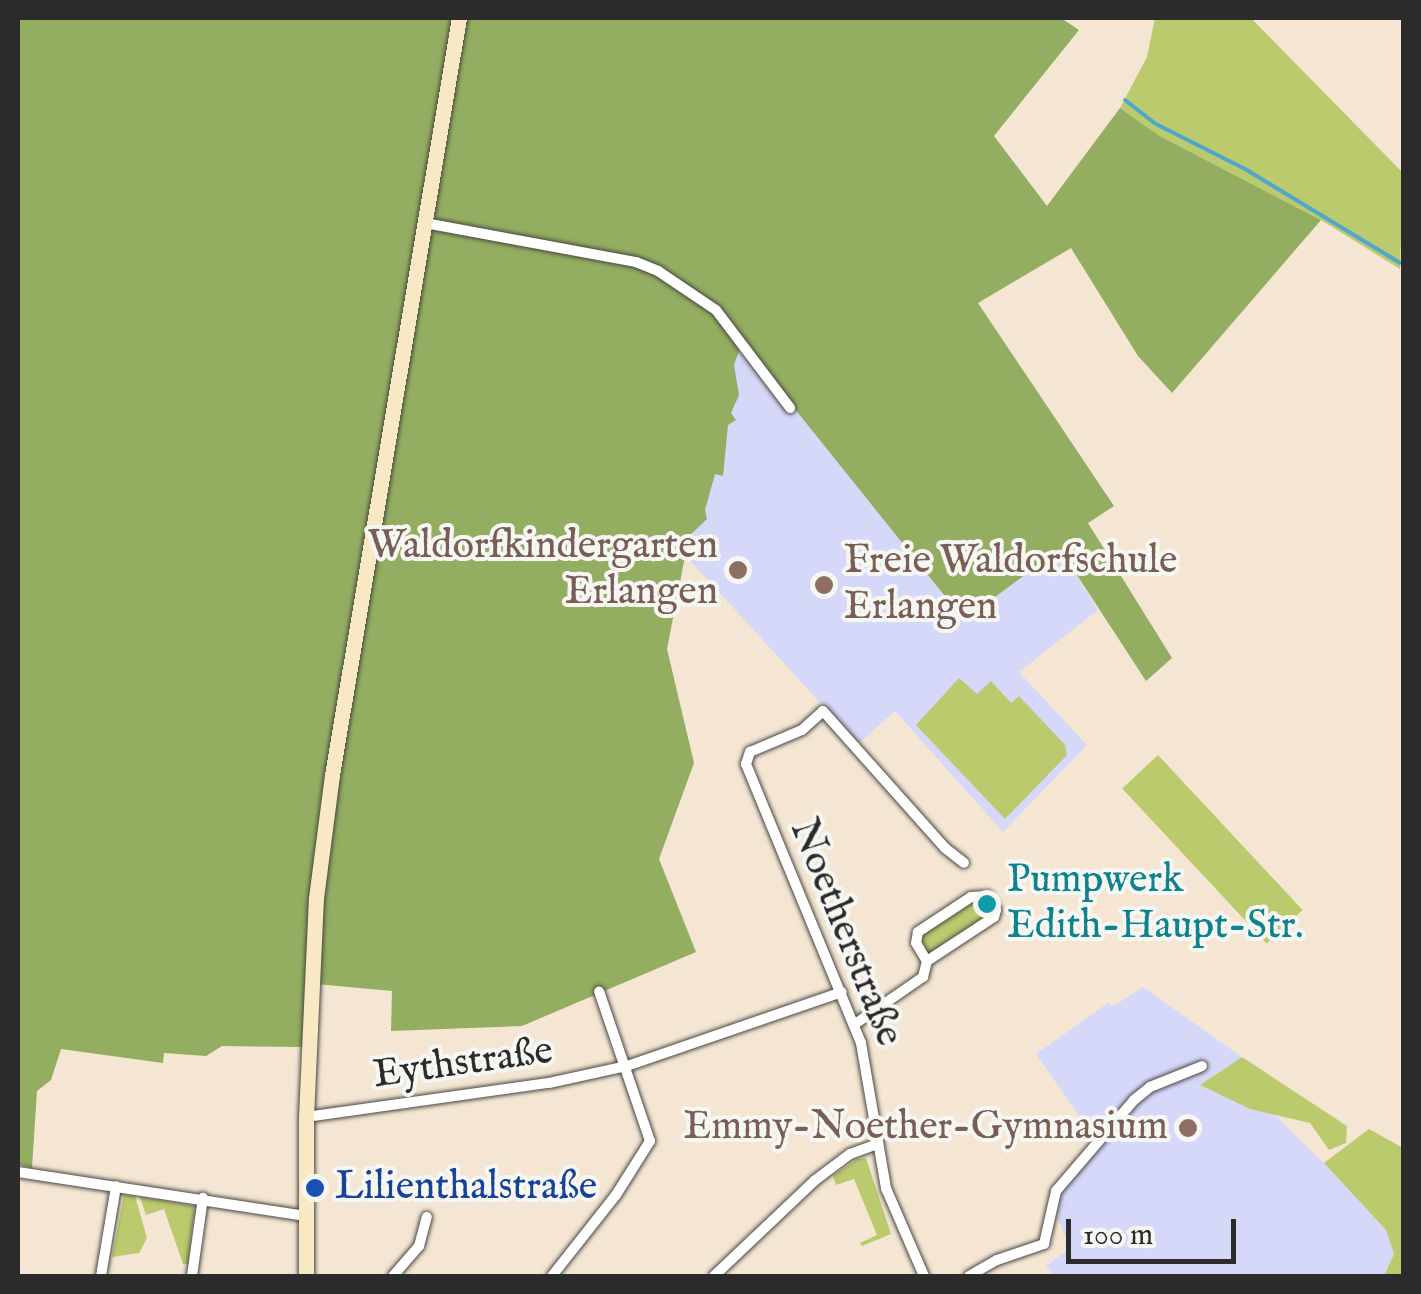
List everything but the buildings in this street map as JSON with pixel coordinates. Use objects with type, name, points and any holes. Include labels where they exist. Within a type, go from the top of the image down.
[{"type":"street","points":[[306,1276],[306,1117],[315,916],[326,814],[458,18]]},
{"type":"street","points":[[425,223],[636,262],[658,271],[716,310],[790,408]]},
{"type":"street","name":"Noetherstraße","points":[[924,1276],[900,1228],[877,1144],[868,1066],[842,992],[746,764],[750,752],[802,730],[823,711],[945,848],[964,863]]},
{"type":"street","points":[[854,1024],[923,977],[927,962],[916,939],[918,932],[978,893],[988,896],[996,910],[994,917],[927,962]]},
{"type":"street","name":"Eythstraße","points":[[600,991],[627,1066]]},
{"type":"street","name":"Eythstraße","points":[[306,1117],[549,1083],[627,1066],[842,992]]},
{"type":"street","points":[[552,1276],[616,1195],[650,1141],[627,1066]]},
{"type":"street","points":[[969,1276],[997,1260],[1044,1244],[1056,1191],[1134,1100],[1150,1087],[1202,1066]]},
{"type":"street","points":[[714,1276],[814,1180],[850,1154],[877,1144]]},
{"type":"street","points":[[18,1172],[306,1216]]},
{"type":"street","points":[[101,1276],[116,1186]]},
{"type":"street","points":[[192,1276],[204,1198]]},
{"type":"street","points":[[394,1276],[421,1242],[428,1217]]},
{"type":"shaded area","name":"Freie Waldorfschule Erlangen","points":[[742,342],[964,620],[1060,549],[1098,610],[1019,672],[1087,745],[1003,832],[895,711],[858,744],[684,554],[735,343]]},
{"type":"shaded area","name":"Emmy-Noether-Gymnasium","points":[[1143,987],[1242,1057],[1201,1084],[1250,1109],[1275,1115],[1324,1163],[1386,1230],[1394,1254],[1384,1276],[1054,1276],[1046,1266],[1070,1248],[1054,1209],[1068,1183],[1100,1146],[1036,1054],[1108,1003],[1112,1007]]},
{"type":"green space","points":[[18,18],[1061,18],[1079,30],[994,136],[1047,206],[1120,108],[1158,135],[1321,220],[1172,393],[1138,356],[1071,248],[978,303],[1114,506],[1088,523],[1172,658],[1146,681],[1060,549],[964,620],[742,343],[734,365],[739,395],[731,413],[736,420],[728,425],[723,476],[715,474],[705,510],[707,519],[689,536],[667,649],[694,763],[659,859],[696,952],[522,1026],[391,1031],[392,991],[305,983],[302,1047],[222,1046],[206,1056],[164,1053],[163,1063],[61,1049],[51,1080],[37,1091],[32,1168],[18,1164]]},
{"type":"green space","points":[[1155,18],[1251,18],[1403,173],[1400,269],[1321,220],[1158,135],[1120,108],[1147,57]]},
{"type":"green space","points":[[959,678],[977,694],[991,681],[1011,703],[1019,696],[1065,745],[1067,755],[1005,819],[916,725]]},
{"type":"green space","points":[[1158,755],[1303,910],[1267,943],[1122,788]]},
{"type":"green space","points":[[983,898],[991,908],[990,915],[933,956],[927,954],[921,934],[972,899]]},
{"type":"green space","points":[[1242,1057],[1347,1126],[1346,1143],[1329,1150],[1310,1123],[1250,1109],[1200,1085]]},
{"type":"green space","points":[[1369,1129],[1403,1148],[1403,1276],[1384,1276],[1394,1254],[1386,1230],[1324,1163]]},
{"type":"green space","points":[[866,1158],[891,1234],[862,1246],[860,1243],[877,1235],[854,1179],[836,1185],[833,1176],[857,1159]]},
{"type":"green space","points":[[124,1195],[135,1196],[147,1238],[139,1253],[112,1257]]},
{"type":"green space","points":[[140,1197],[195,1206],[188,1264],[183,1264],[164,1209],[146,1215]]},
{"type":"waterway","points":[[1125,100],[1154,123],[1245,169],[1400,263]]},
{"type":"place","name":"Waldorfkindergarten Erlangen","points":[[738,570]]},
{"type":"place","name":"Freie Waldorfschule Erlangen","points":[[824,585]]},
{"type":"place","name":"Pumpwerk Edith-Haupt-Str.","points":[[987,904]]},
{"type":"place","name":"Emmy-Noether-Gymnasium","points":[[1188,1128]]},
{"type":"place","name":"Lilienthalstraße","points":[[315,1188]]}]
